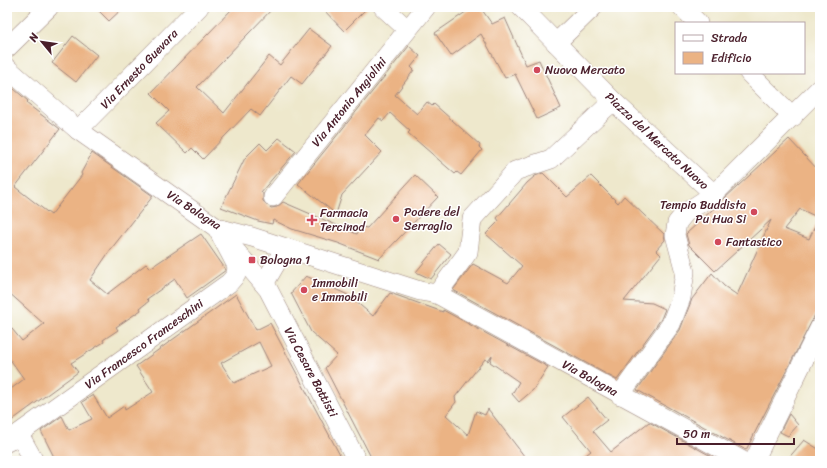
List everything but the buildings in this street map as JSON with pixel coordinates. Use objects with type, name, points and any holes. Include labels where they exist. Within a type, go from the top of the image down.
[{"type":"street","points":[[7,48],[49,7]]},
{"type":"street","name":"Via Ernesto Guevara","points":[[78,130],[199,7]]},
{"type":"street","points":[[383,7],[406,29]]},
{"type":"street","name":"Via Antonio Angiolini","points":[[272,197],[406,29],[426,7]]},
{"type":"street","name":"Piazza del Mercato Nuovo","points":[[521,7],[613,101],[714,194],[818,94]]},
{"type":"street","points":[[556,43],[593,7]]},
{"type":"street","points":[[682,7],[697,22]]},
{"type":"street","name":"Via Bologna","points":[[7,68],[78,130],[217,228],[420,291],[437,294],[743,461]]},
{"type":"street","points":[[750,74],[793,117]]},
{"type":"street","points":[[437,294],[468,252],[472,219],[511,176],[516,171],[552,159],[613,101]]},
{"type":"street","points":[[620,395],[671,324],[681,298],[685,272],[675,235],[678,223],[685,213],[714,194]]},
{"type":"street","name":"Via Cesare Battisti","points":[[217,228],[264,284],[357,461]]},
{"type":"street","name":"Via Francesco Franceschini","points":[[13,438],[229,283],[236,275],[237,266],[217,228]]},
{"type":"street","points":[[264,284],[285,248]]},
{"type":"street","points":[[754,461],[820,327]]},
{"type":"street","points":[[13,438],[34,461]]},
{"type":"place","name":"Nuovo Mercato","points":[[537,70]]},
{"type":"place","name":"Tempio Buddista Pu Hua Si","points":[[754,212]]},
{"type":"place","name":"Podere del Serraglio","points":[[396,219]]},
{"type":"place","name":"Farmacia Tercinod","points":[[312,220]]},
{"type":"place","name":"Fantastico","points":[[718,242]]},
{"type":"place","name":"Bologna 1","points":[[252,260]]},
{"type":"place","name":"Immobili e Immobili","points":[[304,290]]}]
